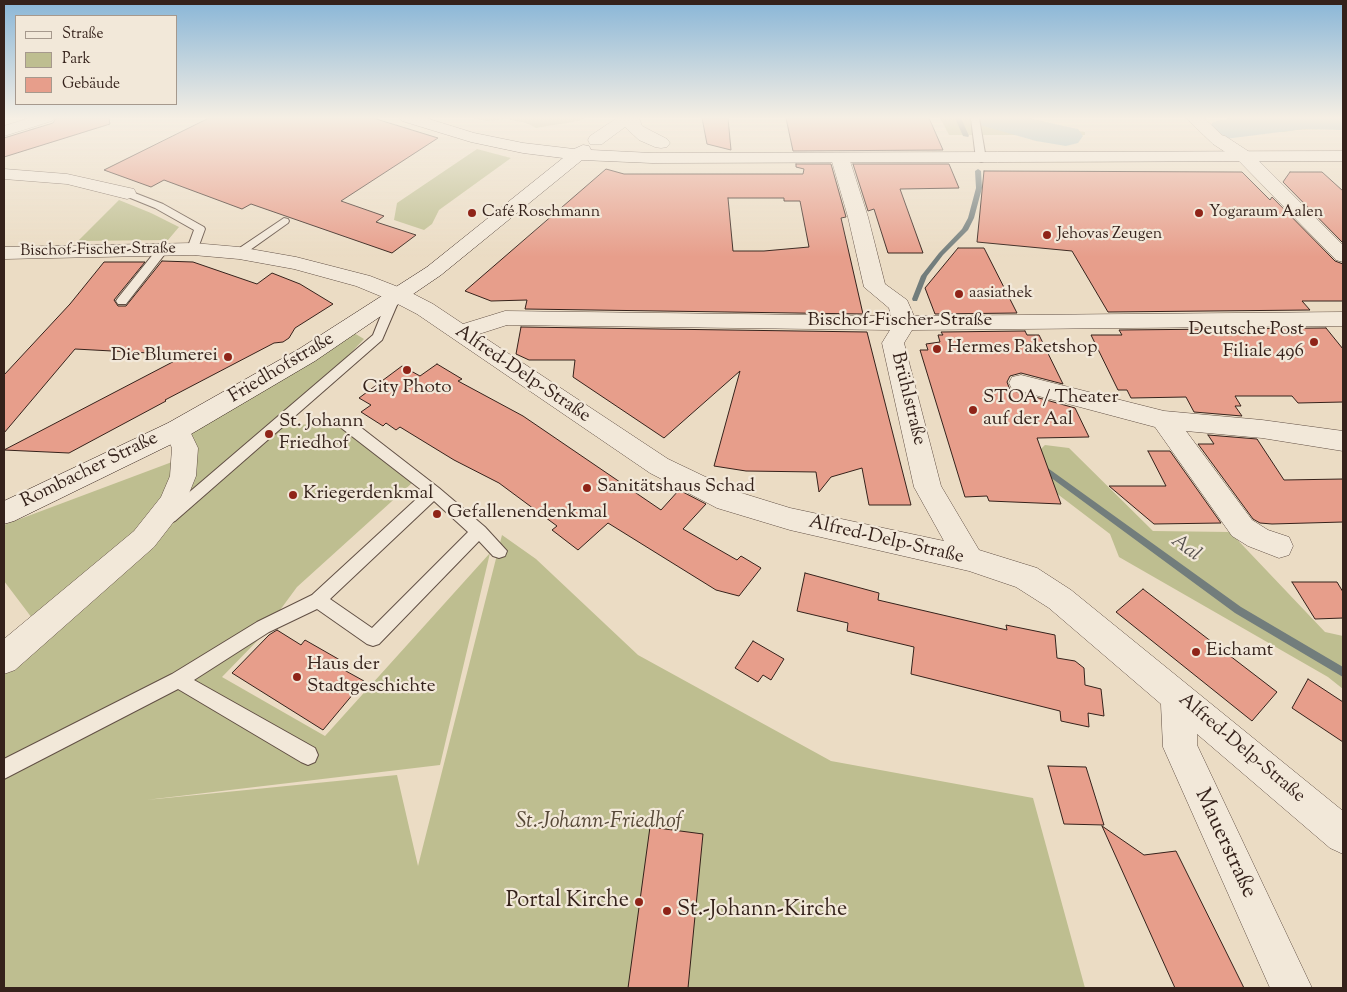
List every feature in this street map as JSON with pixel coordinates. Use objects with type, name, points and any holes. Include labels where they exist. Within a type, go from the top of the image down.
[{"type":"street","name":"Friedhofstraße","points":[[177,430],[307,355],[434,271],[564,164]]},
{"type":"street","name":"Brühlstraße","points":[[842,164],[858,217],[875,287],[900,305],[905,323],[893,343],[928,487],[969,559]]},
{"type":"street","points":[[1261,164],[1343,256]]},
{"type":"street","points":[[4,174],[67,180],[127,193]]},
{"type":"street","name":"Bischof-Fischer-Straße","points":[[4,253],[193,249],[239,253],[296,263],[363,281],[396,296]]},
{"type":"street","name":"Alfred-Delp-Straße","points":[[396,296],[425,309],[459,334],[659,466],[727,500],[790,519],[969,559],[1026,577],[1060,599],[1343,835]]},
{"type":"street","name":"Bischof-Fischer-Straße","points":[[459,334],[505,318],[905,323],[1343,319]]},
{"type":"street","points":[[1020,383],[1164,420],[1262,429],[1343,441]]},
{"type":"street","points":[[1164,420],[1242,528],[1258,538],[1279,546]]},
{"type":"street","points":[[4,658],[144,539],[172,503],[183,476],[185,448],[177,430]]},
{"type":"street","name":"Rombacher Straße","points":[[4,513],[177,430]]},
{"type":"street","name":"Mauerstraße","points":[[1177,695],[1180,747],[1291,988]]},
{"type":"lane","name":"Bischof-Fischer-Straße","points":[[127,193],[159,206],[200,228],[193,249]]},
{"type":"lane","points":[[239,253],[284,221]]},
{"type":"lane","points":[[122,301],[162,250]]},
{"type":"lane","points":[[144,539],[378,337],[396,296]]},
{"type":"lane","points":[[345,422],[434,492],[479,531],[498,551]]},
{"type":"lane","points":[[4,769],[178,680],[263,627],[318,600],[434,492]]},
{"type":"lane","points":[[318,600],[373,638],[479,531]]},
{"type":"lane","points":[[178,680],[308,755]]},
{"type":"green space","points":[[454,164],[502,164],[439,210],[432,224],[424,230],[394,220],[397,203]]},
{"type":"green space","points":[[119,200],[179,227],[168,240],[78,241]]},
{"type":"green space","points":[[354,333],[364,339],[344,360],[180,502],[188,430]]},
{"type":"green space","name":"St.-Johann-Friedhof","points":[[334,420],[412,483],[297,587],[258,640],[222,677],[325,736],[490,553],[440,765],[146,800],[397,775],[418,866],[502,535],[536,559],[638,655],[831,761],[1033,798],[1085,988],[4,988],[4,670],[281,428]]},
{"type":"green space","points":[[1045,445],[1069,448],[1153,531],[1230,532],[1325,632],[1343,636],[1343,689],[1328,677],[1119,557],[1110,534],[1022,467]]},
{"type":"green space","points":[[172,462],[172,478],[156,513],[35,622],[4,581],[4,525]]},
{"type":"building","points":[[116,164],[398,164],[341,201],[384,216],[376,222],[416,235],[392,253],[251,204],[242,209],[164,180],[151,187],[104,170]]},
{"type":"building","points":[[796,164],[831,164],[846,217],[841,218],[863,314],[525,309],[527,300],[491,301],[465,291],[606,169],[624,174],[803,174],[804,169],[796,167]],"holes":[[[728,198],[784,198],[784,201],[800,201],[809,247],[764,251],[733,251]]]},
{"type":"building","points":[[853,164],[949,164],[959,188],[900,189],[923,253],[888,253],[874,209],[868,211]]},
{"type":"building","points":[[984,171],[1242,172],[1270,200],[1272,197],[1335,261],[1343,264],[1343,301],[1302,301],[1310,310],[1108,312],[1072,251],[977,242]]},
{"type":"building","points":[[1290,172],[1322,172],[1343,191],[1343,243],[1283,182]]},
{"type":"building","points":[[958,248],[984,248],[1017,313],[935,314],[925,288]]},
{"type":"building","points":[[162,261],[193,262],[257,284],[272,273],[300,284],[333,304],[295,328],[289,338],[283,342],[274,343],[69,453],[4,450],[186,355],[75,349],[4,433],[4,375],[70,304],[104,262],[145,262],[114,300],[118,306],[126,306]]},
{"type":"building","points":[[521,327],[867,332],[911,505],[869,505],[862,468],[831,477],[819,492],[816,472],[746,471],[714,466],[740,371],[664,438],[573,377],[575,360],[529,360],[516,354]]},
{"type":"building","points":[[1326,328],[1343,349],[1343,402],[1298,403],[1292,396],[1235,396],[1241,406],[1235,406],[1242,416],[1194,412],[1186,397],[1131,398],[1127,390],[1118,390],[1091,335],[1122,335],[1119,330]]},
{"type":"building","points":[[1025,331],[1027,335],[1039,335],[1063,384],[1021,373],[1010,376],[1007,382],[1010,390],[1075,408],[1089,437],[1037,438],[1061,504],[989,501],[987,496],[965,497],[920,350],[928,350],[926,344],[940,342],[938,335],[943,335],[941,332]]},
{"type":"building","points":[[437,364],[462,379],[458,381],[523,416],[661,510],[679,490],[706,504],[683,529],[737,560],[741,556],[761,568],[739,596],[716,590],[608,523],[578,550],[552,530],[557,526],[499,483],[454,460],[400,427],[396,430],[386,423],[383,426],[361,412],[371,405],[359,398],[402,366],[420,376]]},
{"type":"building","points":[[1208,435],[1257,439],[1284,480],[1343,479],[1343,522],[1272,524],[1260,523],[1253,519],[1198,444],[1214,444]]},
{"type":"building","points":[[1148,451],[1170,451],[1221,523],[1154,524],[1109,486],[1166,486]]},
{"type":"building","points":[[805,573],[879,593],[878,600],[1007,630],[1006,625],[1055,635],[1057,658],[1075,661],[1084,668],[1085,685],[1101,689],[1104,716],[1088,713],[1089,727],[1061,721],[1060,711],[911,674],[914,647],[847,631],[848,623],[797,611]]},
{"type":"building","points":[[1292,582],[1337,582],[1343,592],[1343,618],[1315,619]]},
{"type":"building","name":"Eichamt","points":[[1143,589],[1277,692],[1252,721],[1116,612]]},
{"type":"building","name":"Haus der Stadtgeschichte","points":[[277,630],[301,645],[305,640],[340,660],[335,665],[364,681],[323,730],[232,673],[269,635]]},
{"type":"building","points":[[753,641],[784,659],[771,680],[763,675],[758,682],[735,668]]},
{"type":"building","points":[[1308,679],[1343,702],[1343,742],[1292,708]]},
{"type":"building","points":[[1048,766],[1086,767],[1104,825],[1064,824]]},
{"type":"building","points":[[1102,826],[1144,855],[1176,851],[1244,988],[1175,988]]},
{"type":"building","name":"St.-Johann-Kirche","points":[[650,827],[703,834],[688,988],[628,988]]},
{"type":"waterway","name":"Aal","points":[[915,299],[924,276],[941,254],[965,230],[971,218],[979,188],[978,171]]},
{"type":"waterway","name":"Aal","points":[[1038,464],[1238,610],[1343,672]]},
{"type":"place","name":"Café Roschmann","points":[[472,213]]},
{"type":"place","name":"Yogaraum Aalen","points":[[1199,213]]},
{"type":"place","name":"Jehovas Zeugen","points":[[1047,235]]},
{"type":"place","name":"aasiathek","points":[[959,294]]},
{"type":"place","name":"Deutsche Post Filiale 496","points":[[1314,342]]},
{"type":"place","name":"Hermes Paketshop","points":[[937,349]]},
{"type":"place","name":"Die Blumerei","points":[[228,357]]},
{"type":"place","name":"City Photo","points":[[407,370]]},
{"type":"place","name":"STOA / Theater auf der Aal","points":[[973,410]]},
{"type":"place","name":"St. Johann Friedhof","points":[[269,434]]},
{"type":"place","name":"Sanitätshaus Schad","points":[[587,488]]},
{"type":"place","name":"Kriegerdenkmal","points":[[293,495]]},
{"type":"place","name":"Gefallenendenkmal","points":[[437,514]]},
{"type":"place","name":"Eichamt","points":[[1196,652]]},
{"type":"place","name":"Haus der Stadtgeschichte","points":[[297,677]]},
{"type":"place","name":"Portal Kirche","points":[[639,902]]},
{"type":"place","name":"St.-Johann-Kirche","points":[[667,911]]}]
